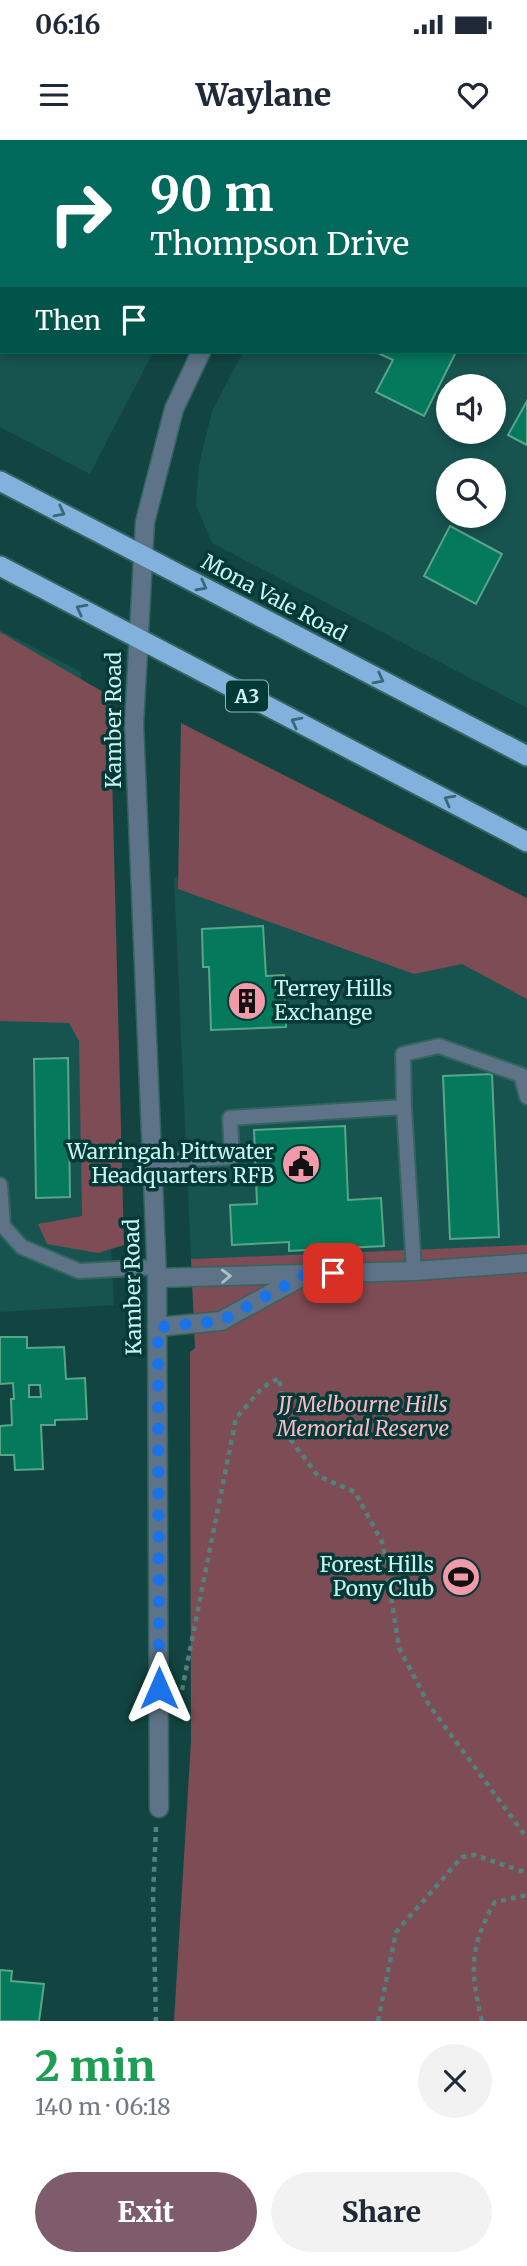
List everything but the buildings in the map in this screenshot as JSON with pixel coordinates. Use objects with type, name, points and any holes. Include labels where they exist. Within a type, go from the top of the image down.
[{"type":"highway","name":"Mona Vale Road","points":[[0,481],[527,756]]},
{"type":"highway","name":"A3","points":[[0,566],[527,842]]},
{"type":"street","name":"Kamber Road","points":[[159,1808],[157,1273],[134,724],[142,555],[155,477],[174,409],[200,354]]},
{"type":"street","points":[[157,1273],[306,1274],[414,1271],[527,1263]]},
{"type":"street","points":[[158,1327],[221,1321],[306,1274]]},
{"type":"lane","points":[[414,1271],[403,1054],[439,1046],[522,1075],[527,1097]]},
{"type":"lane","points":[[153,1162],[232,1157],[230,1118],[404,1107]]},
{"type":"lane","points":[[0,1185],[3,1226],[22,1247],[79,1271],[157,1273]]},
{"type":"path","points":[[181,1697],[236,1418],[263,1387],[279,1378],[287,1435],[318,1476],[355,1492],[383,1544],[399,1648],[429,1705],[527,1838]]},
{"type":"path","points":[[156,2021],[153,1871],[159,1808]]},
{"type":"path","points":[[377,2021],[396,1931],[462,1857],[475,1855],[527,1873]]},
{"type":"path","points":[[482,2021],[473,1960],[478,1931],[495,1902],[527,1895]]},
{"type":"shaded area","points":[[0,354],[152,354],[90,474],[0,427]]},
{"type":"shaded area","points":[[242,354],[527,354],[527,708],[212,543],[196,505],[199,465],[212,411]]},
{"type":"shaded area","points":[[0,630],[81,672],[114,1305],[0,1312]]},
{"type":"shaded area","points":[[191,869],[527,914],[527,1246],[191,1259],[174,878]]},
{"type":"green space","points":[[0,632],[110,696],[124,1245],[98,1253],[47,1244],[38,1224],[82,1216],[79,1041],[69,1023],[0,1021]]},
{"type":"green space","points":[[181,723],[527,898],[527,999],[462,964],[414,974],[178,889]]},
{"type":"green space","name":"JJ Melbourne Hills Memorial Reserve","points":[[527,1245],[527,2021],[174,2021],[191,1742],[190,1352],[195,1348],[191,1259]]},
{"type":"place","name":"Terrey Hills Exchange","points":[[247,1001]]},
{"type":"place","name":"Warringah Pittwater Headquarters RFB","points":[[301,1164]]},
{"type":"place","name":"Forest Hills Pony Club","points":[[461,1577]]},
{"type":"route","points":[[159,1688],[158,1327],[184,1327],[221,1321],[236,1316],[306,1274],[333,1273]]}]
